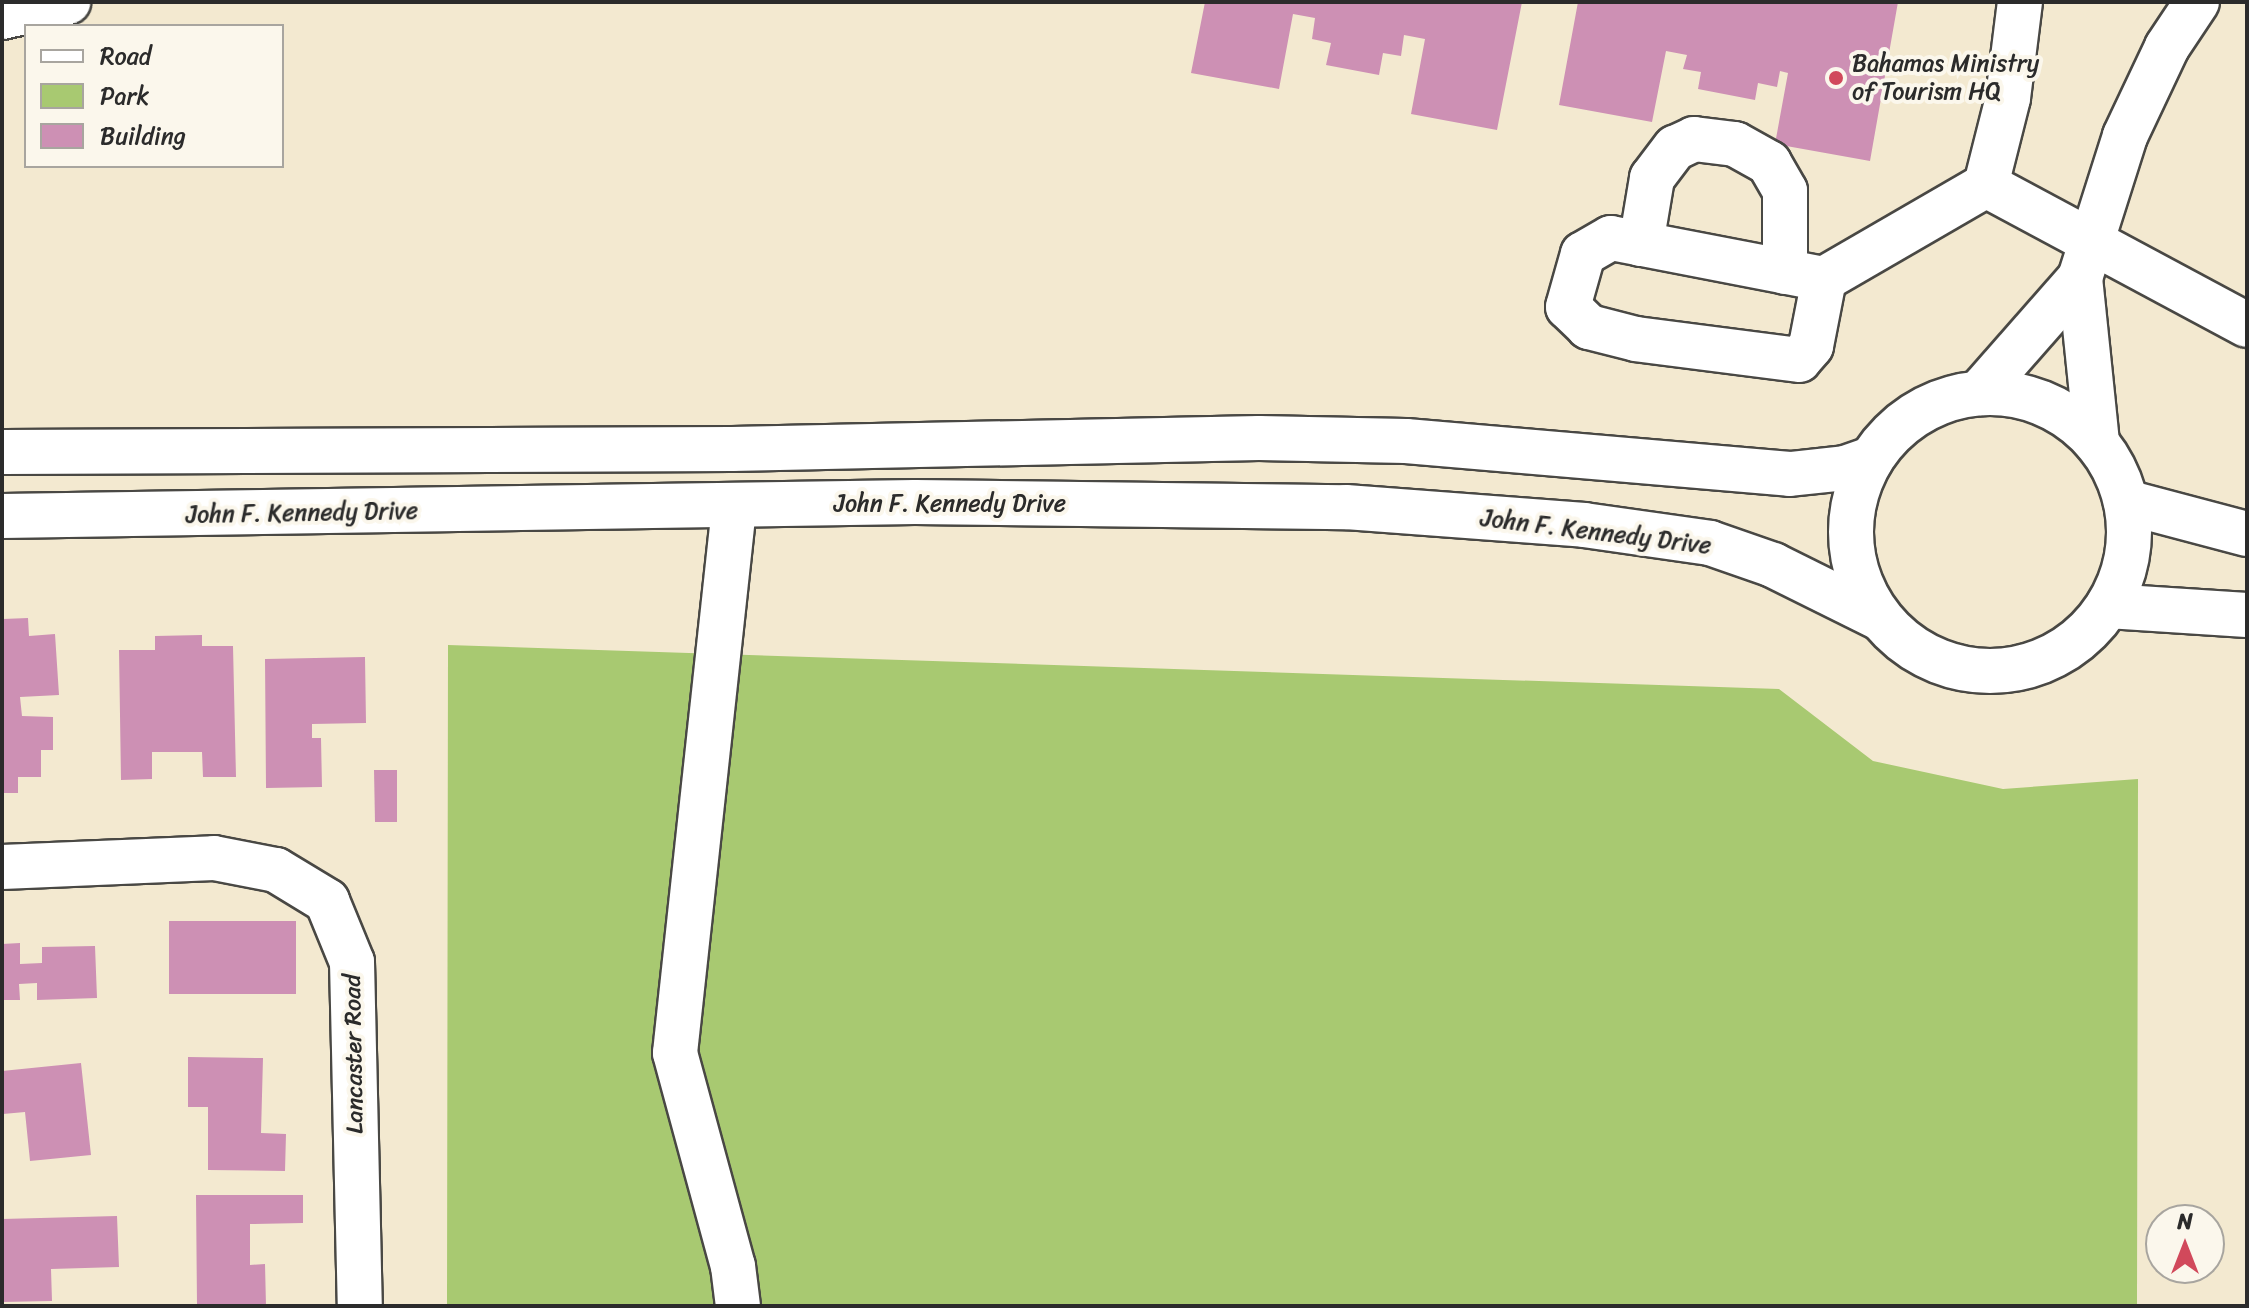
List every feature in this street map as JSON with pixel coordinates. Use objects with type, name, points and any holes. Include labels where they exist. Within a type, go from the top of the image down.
[{"type":"main road","points":[[2,17],[68,2]]},
{"type":"main road","points":[[1641,244],[1652,178],[1675,148],[1694,139],[1735,144],[1769,163],[1785,191],[1805,276],[1811,346],[1799,360],[1636,339],[1589,327],[1568,307],[1583,254],[1611,238],[1641,244],[1805,276],[1986,185],[2008,98],[2020,2]]},
{"type":"main road","points":[[2097,443],[2086,259],[2125,136],[2167,47],[2197,2]]},
{"type":"main road","points":[[1986,185],[2086,259],[2247,325]]},
{"type":"main road","points":[[1979,393],[2086,259]]},
{"type":"main road","name":"John F. Kennedy Drive","points":[[2,516],[734,508],[915,502],[1346,507],[1584,525],[1710,543],[1773,565],[1880,618],[1932,658],[1953,666],[1997,670],[2060,651],[2108,606],[2127,556],[2126,502],[2097,443],[2044,404],[1979,393],[1917,413],[1871,459],[1854,498],[1850,539],[1858,579],[1880,618]]},
{"type":"main road","name":"John F. Kennedy Drive","points":[[2,452],[717,450],[1259,438],[1406,441],[1790,474],[1845,468],[1871,459]]},
{"type":"main road","points":[[2126,502],[2247,534]]},
{"type":"main road","points":[[734,508],[675,1053],[733,1266],[738,1306]]},
{"type":"main road","points":[[2108,606],[2247,615]]},
{"type":"main road","name":"Lancaster Road","points":[[2,867],[214,858],[276,870],[327,901],[352,962],[360,1306]]},
{"type":"green space","points":[[448,645],[1779,689],[1873,761],[2003,789],[2138,779],[2137,1306],[447,1306]]},
{"type":"building","points":[[1205,2],[1522,2],[1497,130],[1411,114],[1425,39],[1404,35],[1401,56],[1383,53],[1379,75],[1326,65],[1331,43],[1312,39],[1315,18],[1293,14],[1279,89],[1191,73]]},
{"type":"building","name":"Bahamas Ministry of Tourism HQ","points":[[1578,2],[1898,2],[1870,161],[1775,144],[1788,73],[1780,71],[1777,87],[1758,83],[1755,100],[1698,89],[1701,72],[1683,69],[1687,55],[1666,51],[1652,122],[1559,105]]},
{"type":"building","points":[[28,618],[29,636],[55,634],[59,695],[20,697],[22,716],[53,717],[53,750],[41,750],[41,777],[18,777],[18,793],[2,793],[3,619]]},
{"type":"building","points":[[202,635],[202,646],[233,646],[236,777],[203,777],[202,752],[152,752],[152,779],[121,780],[119,650],[155,650],[155,636]]},
{"type":"building","points":[[365,657],[366,723],[312,724],[312,738],[321,738],[322,787],[266,788],[265,659]]},
{"type":"building","points":[[374,770],[397,770],[397,822],[375,822]]},
{"type":"building","points":[[169,921],[296,921],[296,994],[169,994]]},
{"type":"building","points":[[20,943],[20,964],[42,963],[42,947],[95,946],[97,998],[37,1000],[37,983],[19,984],[20,1000],[2,1000],[2,944]]},
{"type":"building","points":[[188,1057],[263,1058],[261,1133],[286,1134],[285,1171],[208,1170],[208,1107],[188,1107]]},
{"type":"building","points":[[81,1063],[91,1155],[30,1161],[25,1112],[3,1114],[2,1071]]},
{"type":"building","points":[[196,1195],[303,1195],[303,1223],[250,1224],[250,1265],[265,1264],[266,1306],[197,1306]]},
{"type":"building","points":[[117,1216],[119,1267],[51,1269],[52,1301],[2,1302],[2,1219]]},
{"type":"place","name":"Bahamas Ministry of Tourism HQ","points":[[1836,78]]}]
